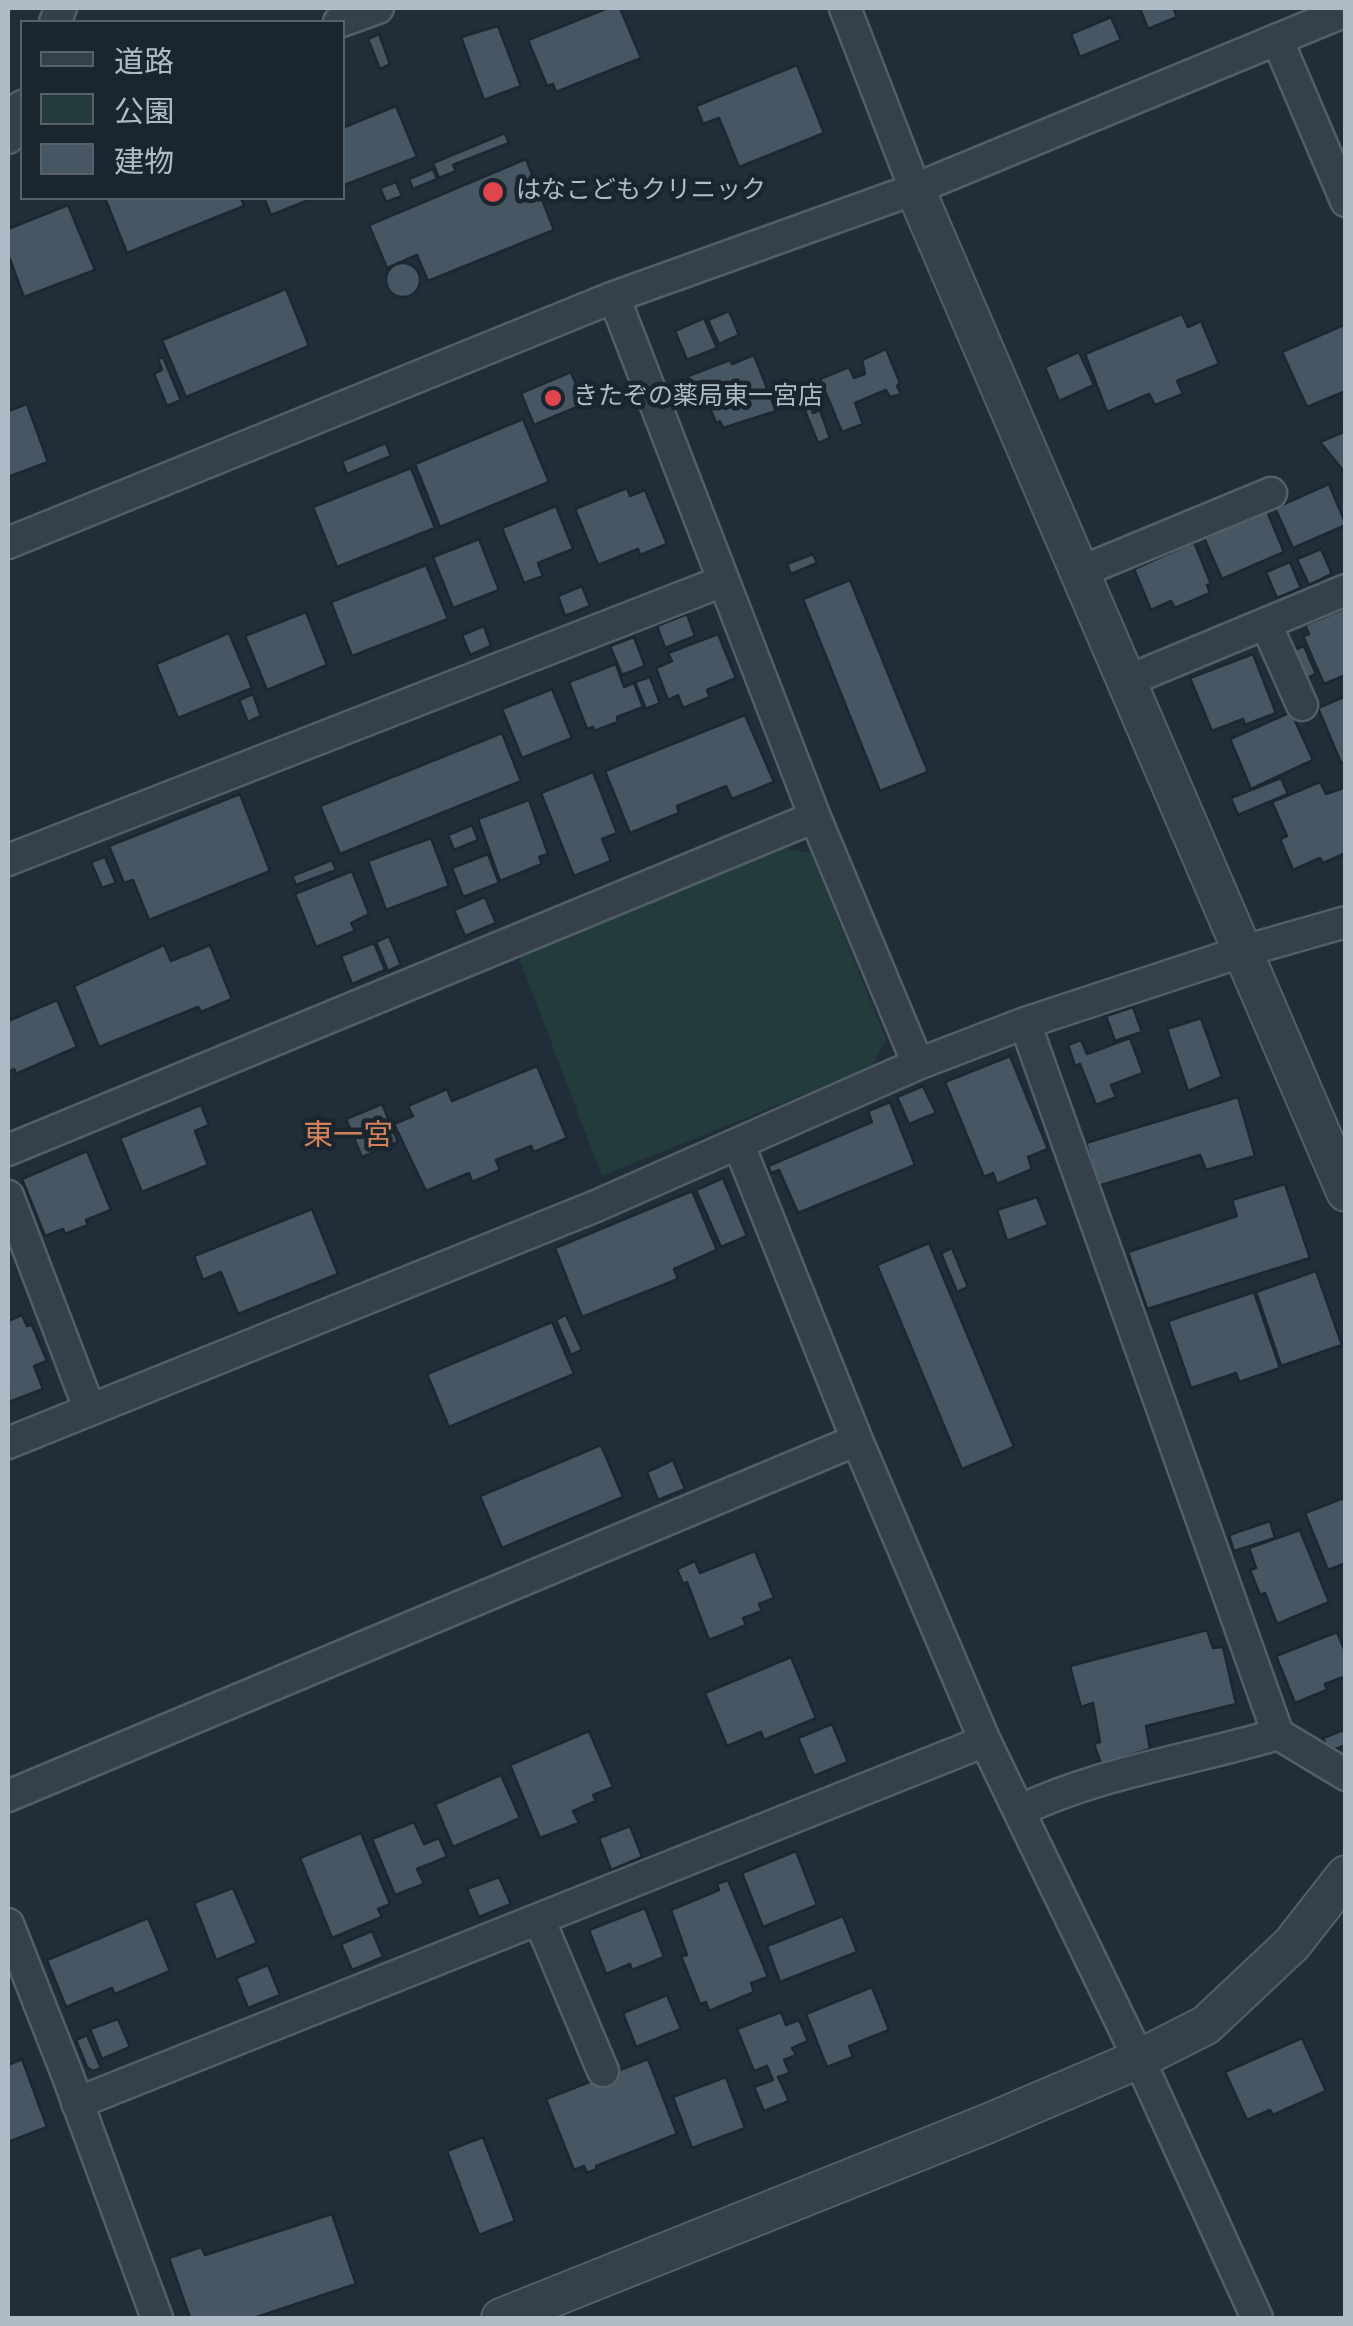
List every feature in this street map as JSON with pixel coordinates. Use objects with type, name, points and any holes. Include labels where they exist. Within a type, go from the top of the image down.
[{"type":"street","points":[[345,20],[378,8]]},
{"type":"street","points":[[845,8],[915,189],[1346,1192]]},
{"type":"street","points":[[8,543],[614,297],[915,189],[1346,11]]},
{"type":"street","points":[[1277,39],[1346,201]]},
{"type":"street","points":[[8,138],[20,111]]},
{"type":"street","points":[[614,297],[815,817],[918,1064]]},
{"type":"street","points":[[1080,572],[1270,493]]},
{"type":"street","points":[[8,860],[724,582]]},
{"type":"street","points":[[1127,681],[1346,590]]},
{"type":"street","points":[[1266,624],[1302,705]]},
{"type":"street","points":[[8,1150],[815,817]]},
{"type":"street","points":[[8,1443],[596,1206],[918,1064],[1026,1023],[1244,951],[1346,922]]},
{"type":"street","points":[[1026,1023],[1278,1734],[1346,1775]]},
{"type":"street","points":[[739,1145],[857,1440],[984,1741],[1139,2059],[1257,2318]]},
{"type":"street","points":[[8,1196],[89,1408]]},
{"type":"street","points":[[8,1796],[857,1440]]},
{"type":"street","points":[[1019,1811],[1099,1781],[1278,1734]]},
{"type":"street","points":[[78,2103],[984,1741]]},
{"type":"street","points":[[501,2318],[984,2125],[1139,2059],[1206,2025],[1292,1944],[1346,1875]]},
{"type":"street","points":[[539,1919],[603,2071]]},
{"type":"street","points":[[8,1924],[157,2318]]},
{"type":"green space","points":[[780,848],[811,853],[886,1039],[872,1067],[602,1176],[518,955]]},
{"type":"building","points":[[608,8],[620,8],[641,58],[556,92],[553,84],[547,86],[528,40]]},
{"type":"building","points":[[1140,8],[1173,8],[1177,17],[1148,29]]},
{"type":"building","points":[[1111,17],[1121,40],[1080,57],[1071,34]]},
{"type":"building","points":[[498,26],[521,86],[484,100],[461,37]]},
{"type":"building","points":[[379,34],[390,64],[380,69],[368,39]]},
{"type":"building","points":[[797,65],[824,133],[739,167],[719,118],[703,124],[696,106]]},
{"type":"building","points":[[396,106],[417,157],[345,185],[345,127]]},
{"type":"building","points":[[505,133],[509,143],[453,165],[456,171],[439,178],[433,163]]},
{"type":"building","name":"はなこどもクリニック","points":[[526,159],[554,230],[428,281],[417,255],[387,268],[369,225]]},
{"type":"building","points":[[433,169],[437,179],[413,189],[409,179]]},
{"type":"building","points":[[396,182],[402,196],[386,202],[380,188]]},
{"type":"building","points":[[106,200],[242,200],[244,206],[127,253]]},
{"type":"building","points":[[265,200],[309,200],[271,215]]},
{"type":"building","points":[[68,205],[95,270],[24,297],[8,254],[8,229]]},
{"type":"building","points":[[403,263],[415,268],[420,280],[415,292],[403,297],[391,292],[386,280],[391,268]]},
{"type":"building","points":[[286,289],[309,346],[186,397],[162,340]]},
{"type":"building","points":[[729,311],[739,335],[719,344],[708,320]]},
{"type":"building","points":[[1182,314],[1188,327],[1201,321],[1219,364],[1177,381],[1183,394],[1155,405],[1149,394],[1107,412],[1085,354]]},
{"type":"building","points":[[704,318],[717,348],[687,360],[675,331]]},
{"type":"building","points":[[1346,324],[1346,391],[1307,407],[1282,352]]},
{"type":"building","points":[[886,349],[901,394],[890,397],[886,390],[855,403],[863,424],[842,432],[820,379],[849,367],[854,378],[865,374],[862,360]]},
{"type":"building","points":[[1079,352],[1094,385],[1059,401],[1045,367]]},
{"type":"building","points":[[754,355],[776,411],[723,428],[720,421],[716,423],[705,395],[698,398],[688,376]]},
{"type":"building","points":[[163,357],[181,400],[167,406],[154,374],[162,370],[158,359]]},
{"type":"building","name":"きたぞの薬局東一宮店","points":[[571,372],[584,404],[534,425],[521,393]]},
{"type":"building","points":[[801,384],[813,413],[820,410],[830,438],[818,443],[795,386]]},
{"type":"building","points":[[27,404],[48,462],[8,477],[8,411]]},
{"type":"building","points":[[523,419],[549,482],[440,527],[415,464]]},
{"type":"building","points":[[1346,431],[1346,474],[1320,442]]},
{"type":"building","points":[[386,443],[391,456],[347,474],[342,461]]},
{"type":"building","points":[[411,468],[435,528],[337,567],[313,507]]},
{"type":"building","points":[[1329,484],[1346,525],[1293,548],[1275,508]]},
{"type":"building","points":[[627,488],[630,496],[645,490],[667,544],[640,555],[638,549],[598,565],[575,509]]},
{"type":"building","points":[[556,506],[573,549],[538,563],[543,576],[524,583],[502,528]]},
{"type":"building","points":[[1267,511],[1284,552],[1222,579],[1204,538]]},
{"type":"building","points":[[479,539],[499,590],[453,608],[433,557]]},
{"type":"building","points":[[1194,542],[1211,584],[1207,585],[1210,593],[1175,608],[1171,601],[1151,610],[1134,569]]},
{"type":"building","points":[[1321,549],[1332,574],[1309,585],[1297,559]]},
{"type":"building","points":[[813,554],[817,563],[791,574],[787,564]]},
{"type":"building","points":[[1290,562],[1301,588],[1277,598],[1266,572]]},
{"type":"building","points":[[426,565],[448,619],[352,656],[331,602]]},
{"type":"building","points":[[850,580],[928,772],[880,791],[803,599]]},
{"type":"building","points":[[582,586],[590,606],[565,616],[558,596]]},
{"type":"building","points":[[1346,608],[1346,675],[1324,684],[1303,636],[1309,634],[1305,625]]},
{"type":"building","points":[[306,612],[327,665],[267,690],[245,636]]},
{"type":"building","points":[[687,614],[695,636],[665,648],[657,626]]},
{"type":"building","points":[[484,626],[491,646],[470,655],[462,635]]},
{"type":"building","points":[[229,633],[252,688],[178,718],[156,664]]},
{"type":"building","points":[[718,634],[736,678],[707,690],[710,697],[683,708],[678,695],[668,700],[656,668],[672,661],[668,653]]},
{"type":"building","points":[[634,637],[645,666],[622,675],[610,646]]},
{"type":"building","points":[[1304,646],[1316,674],[1304,679],[1292,651]]},
{"type":"building","points":[[1253,654],[1276,713],[1245,725],[1243,719],[1212,731],[1190,678]]},
{"type":"building","points":[[616,664],[624,687],[634,683],[643,707],[617,717],[618,722],[594,731],[593,727],[587,729],[569,682]]},
{"type":"building","points":[[650,677],[660,703],[646,709],[635,682]]},
{"type":"building","points":[[552,689],[572,738],[522,758],[502,709]]},
{"type":"building","points":[[253,694],[261,716],[248,722],[239,700]]},
{"type":"building","points":[[1346,696],[1346,761],[1341,763],[1318,708]]},
{"type":"building","points":[[1291,712],[1313,760],[1251,789],[1230,739]]},
{"type":"building","points":[[745,715],[774,782],[732,799],[726,786],[677,806],[679,813],[630,833],[605,771]]},
{"type":"building","points":[[502,733],[521,781],[340,854],[320,806]]},
{"type":"building","points":[[593,772],[617,833],[602,839],[611,861],[574,876],[541,793]]},
{"type":"building","points":[[1281,778],[1288,794],[1238,815],[1231,798]]},
{"type":"building","points":[[1320,782],[1326,794],[1346,787],[1346,853],[1323,863],[1320,858],[1293,870],[1280,839],[1287,836],[1272,802]]},
{"type":"building","points":[[240,794],[270,871],[149,920],[133,880],[124,883],[109,846]]},
{"type":"building","points":[[529,800],[548,854],[539,857],[542,864],[500,881],[478,819]]},
{"type":"building","points":[[472,825],[478,840],[454,850],[448,835]]},
{"type":"building","points":[[431,838],[449,886],[386,910],[368,861]]},
{"type":"building","points":[[488,854],[499,883],[463,897],[452,868]]},
{"type":"building","points":[[105,857],[116,883],[102,888],[91,862]]},
{"type":"building","points":[[332,860],[336,870],[296,885],[292,876]]},
{"type":"building","points":[[352,871],[369,914],[351,923],[355,931],[316,947],[295,894]]},
{"type":"building","points":[[485,897],[496,923],[465,936],[454,910]]},
{"type":"building","points":[[389,936],[401,965],[388,971],[376,942]]},
{"type":"building","points":[[374,943],[385,970],[352,984],[341,956]]},
{"type":"building","points":[[164,945],[171,961],[210,945],[232,999],[201,1012],[198,1007],[99,1047],[74,986]]},
{"type":"building","points":[[57,1000],[77,1047],[16,1074],[14,1069],[8,1072],[8,1021]]},
{"type":"building","points":[[1133,1007],[1142,1032],[1115,1041],[1106,1016]]},
{"type":"building","points":[[1201,1018],[1222,1077],[1188,1091],[1167,1029]]},
{"type":"building","points":[[1130,1038],[1143,1073],[1111,1085],[1116,1097],[1096,1105],[1068,1045],[1081,1040],[1087,1054]]},
{"type":"building","points":[[1010,1056],[1048,1149],[1028,1157],[1032,1169],[997,1184],[993,1173],[984,1177],[945,1082]]},
{"type":"building","points":[[537,1066],[567,1138],[534,1152],[531,1146],[496,1160],[500,1170],[472,1182],[469,1173],[426,1191],[394,1124],[413,1116],[408,1106],[447,1089],[452,1101]]},
{"type":"building","points":[[923,1086],[936,1113],[909,1124],[897,1097]]},
{"type":"building","points":[[1238,1097],[1255,1156],[1206,1170],[1200,1155],[1098,1186],[1086,1143]]},
{"type":"building","points":[[890,1102],[915,1165],[798,1213],[779,1170],[771,1173],[768,1166],[872,1122],[868,1111]]},
{"type":"building","points":[[382,1104],[398,1142],[362,1157],[346,1119]]},
{"type":"building","points":[[201,1105],[209,1125],[195,1131],[208,1165],[142,1192],[120,1138]]},
{"type":"building","points":[[87,1151],[111,1210],[86,1220],[88,1225],[65,1234],[63,1229],[45,1236],[22,1179]]},
{"type":"building","points":[[723,1178],[747,1236],[721,1247],[696,1190]]},
{"type":"building","points":[[1285,1184],[1310,1258],[1147,1309],[1128,1252],[1237,1216],[1232,1200]]},
{"type":"building","points":[[692,1191],[717,1250],[674,1269],[678,1279],[582,1317],[555,1248]]},
{"type":"building","points":[[1037,1197],[1048,1225],[1007,1241],[997,1210]]},
{"type":"building","points":[[312,1209],[338,1274],[238,1314],[221,1272],[203,1280],[194,1256]]},
{"type":"building","points":[[929,1243],[1014,1447],[962,1469],[877,1265]]},
{"type":"building","points":[[952,1248],[968,1287],[957,1292],[941,1253]]},
{"type":"building","points":[[1316,1271],[1342,1345],[1281,1366],[1256,1292]]},
{"type":"building","points":[[1254,1292],[1280,1368],[1239,1382],[1236,1373],[1191,1388],[1168,1321]]},
{"type":"building","points":[[22,1315],[27,1326],[32,1325],[47,1361],[34,1366],[43,1389],[9,1402],[8,1321]]},
{"type":"building","points":[[566,1315],[582,1350],[571,1355],[556,1320]]},
{"type":"building","points":[[552,1322],[574,1374],[449,1427],[427,1374]]},
{"type":"building","points":[[601,1445],[623,1497],[502,1548],[480,1496]]},
{"type":"building","points":[[673,1460],[685,1489],[658,1500],[647,1472]]},
{"type":"building","points":[[1346,1497],[1346,1563],[1328,1570],[1305,1513]]},
{"type":"building","points":[[1270,1521],[1275,1538],[1234,1551],[1229,1535]]},
{"type":"building","points":[[1300,1530],[1329,1602],[1277,1624],[1265,1593],[1260,1595],[1250,1570],[1256,1568],[1249,1548]]},
{"type":"building","points":[[755,1551],[774,1598],[759,1604],[762,1611],[743,1618],[746,1625],[709,1640],[687,1582],[683,1584],[677,1569],[695,1561],[700,1573]]},
{"type":"building","points":[[1207,1630],[1213,1648],[1223,1647],[1236,1704],[1146,1726],[1150,1749],[1101,1764],[1094,1744],[1100,1742],[1093,1703],[1081,1707],[1070,1666]]},
{"type":"building","points":[[1337,1632],[1346,1654],[1346,1676],[1325,1684],[1327,1690],[1295,1703],[1276,1656]]},
{"type":"building","points":[[791,1657],[816,1718],[764,1740],[761,1732],[727,1746],[705,1693]]},
{"type":"building","points":[[832,1724],[848,1762],[814,1776],[798,1738]]},
{"type":"building","points":[[1346,1729],[1346,1745],[1328,1752],[1323,1738]]},
{"type":"building","points":[[589,1731],[613,1787],[593,1795],[596,1801],[573,1811],[579,1823],[540,1838],[510,1765]]},
{"type":"building","points":[[501,1775],[520,1818],[453,1847],[435,1804]]},
{"type":"building","points":[[414,1822],[424,1844],[439,1838],[447,1857],[417,1869],[424,1884],[395,1895],[372,1839]]},
{"type":"building","points":[[630,1826],[642,1857],[611,1870],[599,1838]]},
{"type":"building","points":[[361,1833],[390,1904],[378,1909],[382,1917],[332,1938],[300,1858]]},
{"type":"building","points":[[796,1851],[817,1905],[763,1927],[742,1873]]},
{"type":"building","points":[[499,1877],[511,1904],[479,1917],[467,1889]]},
{"type":"building","points":[[728,1880],[768,1977],[751,1983],[754,1992],[709,2011],[706,2002],[700,2004],[681,1956],[687,1955],[671,1910],[719,1890],[717,1884]]},
{"type":"building","points":[[233,1888],[257,1943],[216,1960],[194,1903]]},
{"type":"building","points":[[645,1908],[664,1957],[632,1970],[630,1964],[606,1974],[589,1930]]},
{"type":"building","points":[[843,1916],[857,1952],[780,1982],[767,1946]]},
{"type":"building","points":[[148,1918],[170,1971],[115,1994],[112,1988],[66,2007],[47,1960]]},
{"type":"building","points":[[372,1931],[383,1957],[352,1970],[341,1944]]},
{"type":"building","points":[[268,1965],[280,1995],[248,2008],[236,1978]]},
{"type":"building","points":[[872,1987],[889,2030],[849,2046],[853,2057],[827,2067],[806,2014]]},
{"type":"building","points":[[667,1995],[681,2029],[636,2047],[623,2013]]},
{"type":"building","points":[[781,2012],[786,2025],[799,2020],[808,2041],[792,2048],[796,2055],[784,2060],[790,2073],[778,2077],[789,2101],[764,2111],[754,2087],[773,2080],[767,2066],[754,2071],[737,2029]]},
{"type":"building","points":[[118,2019],[130,2047],[102,2059],[90,2029]]},
{"type":"building","points":[[87,2035],[101,2068],[93,2071],[87,2067],[76,2040]]},
{"type":"building","points":[[1302,2038],[1326,2091],[1273,2115],[1270,2110],[1247,2120],[1225,2072]]},
{"type":"building","points":[[22,2059],[47,2127],[8,2142],[8,2065]]},
{"type":"building","points":[[648,2059],[677,2134],[587,2173],[584,2166],[574,2170],[546,2099]]},
{"type":"building","points":[[726,2077],[745,2128],[692,2148],[673,2097]]},
{"type":"building","points":[[483,2137],[515,2221],[479,2235],[447,2151]]},
{"type":"building","points":[[332,2214],[356,2284],[254,2318],[190,2318],[169,2258],[201,2247],[205,2255]]},
{"type":"place","name":"はなこどもクリニック","points":[[493,192]]},
{"type":"place","name":"きたぞの薬局東一宮店","points":[[553,398]]},
{"type":"district","name":"東一宮","points":[[348,1137]]}]
